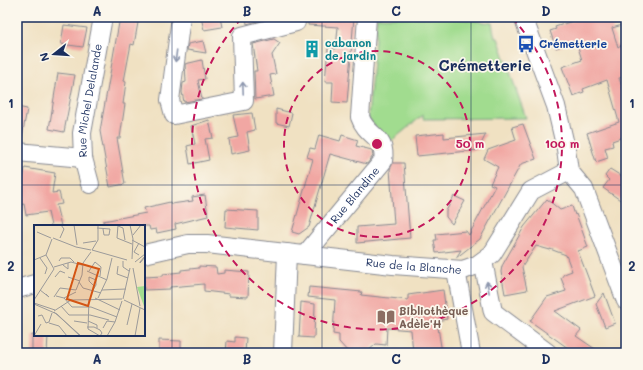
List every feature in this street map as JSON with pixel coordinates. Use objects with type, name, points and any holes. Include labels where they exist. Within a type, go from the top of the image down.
[{"type":"street","name":"Rue Michel Delalande","points":[[90,184],[83,158],[82,133],[103,17]]},
{"type":"street","points":[[181,17],[170,100],[174,115],[244,100],[242,36],[296,22],[296,17]]},
{"type":"street","name":"Rue Blandine","points":[[305,255],[382,161],[384,149],[382,143],[366,129],[360,117],[366,17]]},
{"type":"street","points":[[523,17],[556,106],[566,149],[569,171],[584,189],[626,301]]},
{"type":"street","points":[[17,152],[83,158]]},
{"type":"street","name":"Rue de la Blanche","points":[[145,254],[188,244],[456,270],[470,268],[492,254],[531,191],[569,171]]},
{"type":"street","points":[[283,353],[287,253]]},
{"type":"street","points":[[483,261],[493,312],[548,353]]},
{"type":"street","points":[[456,270],[471,353]]},
{"type":"street","points":[[17,289],[34,284]]},
{"type":"street","points":[[465,318],[493,312]]},
{"type":"green space","points":[[377,17],[447,17],[492,23],[495,38],[498,38],[526,118],[423,119],[423,115],[389,143],[368,118]]},
{"type":"building","points":[[120,17],[139,17],[134,45],[131,44],[124,81],[126,82],[123,104],[125,104],[120,138],[117,138],[125,184],[110,187],[100,131]]},
{"type":"building","points":[[201,17],[220,17],[222,27],[204,30]]},
{"type":"building","points":[[246,17],[264,17],[264,19],[247,24]]},
{"type":"building","points":[[308,17],[354,17],[347,103],[332,102],[333,82],[325,82],[328,48],[336,49],[338,27],[308,25]]},
{"type":"building","points":[[584,17],[626,17],[626,24],[612,28],[618,47],[621,45],[626,59],[626,76],[619,78],[626,99],[626,136],[612,141],[613,146],[605,148],[608,158],[596,162],[587,133],[619,122],[607,80],[583,89],[584,92],[573,96],[562,67],[582,60],[576,41],[556,48],[550,31],[556,29],[555,27]]},
{"type":"building","points":[[64,25],[87,28],[83,47],[61,44]]},
{"type":"building","points":[[274,39],[280,43],[272,55],[276,74],[270,75],[274,96],[255,99],[254,71],[257,71],[253,44]]},
{"type":"building","points":[[203,41],[206,53],[187,50],[188,44]]},
{"type":"building","points":[[202,60],[205,79],[198,80],[202,99],[184,102],[182,92],[183,83],[186,82],[185,64]]},
{"type":"building","points":[[58,73],[75,75],[64,132],[49,129]]},
{"type":"building","points":[[17,107],[27,109],[22,137],[17,137]]},
{"type":"building","points":[[276,109],[292,113],[289,126],[276,123]]},
{"type":"building","points":[[252,113],[255,130],[247,132],[250,150],[231,154],[229,139],[238,137],[233,115]]},
{"type":"building","points":[[209,120],[213,138],[205,139],[209,160],[190,164],[187,146],[195,144],[191,126]]},
{"type":"building","points":[[523,124],[536,159],[521,164],[480,239],[456,258],[461,250],[436,253],[434,240],[437,240],[436,234],[466,231],[469,235],[495,186],[490,184],[498,167],[484,159],[488,150],[516,140],[512,127]]},
{"type":"building","points":[[444,133],[444,138],[486,134],[478,150],[417,156],[415,136]]},
{"type":"building","points":[[319,135],[340,141],[342,135],[358,140],[356,146],[372,150],[373,156],[367,164],[330,154],[309,227],[299,234],[292,232],[313,159],[307,157],[310,148],[315,149]]},
{"type":"building","points":[[393,163],[404,163],[410,238],[357,243],[357,227],[394,224],[390,169]]},
{"type":"building","points":[[25,168],[55,173],[52,193],[59,192],[62,204],[56,205],[61,225],[51,225],[48,212],[26,215],[24,204],[19,205]]},
{"type":"building","points":[[610,169],[626,179],[626,204],[603,188],[609,180],[605,176]]},
{"type":"building","points":[[205,195],[208,216],[175,224],[176,229],[157,233],[156,229],[150,230],[149,226],[145,225],[104,225],[103,221],[146,213],[144,208],[170,202],[171,204],[193,201],[192,197]]},
{"type":"building","points":[[454,196],[465,201],[452,224],[446,217],[446,211]]},
{"type":"building","points":[[547,199],[560,210],[572,206],[575,215],[576,214],[588,247],[578,251],[595,296],[555,311],[581,330],[576,336],[601,353],[575,353],[530,321],[547,297],[566,291],[561,278],[564,274],[572,271],[566,255],[536,246],[522,267],[527,290],[505,294],[501,272],[502,266],[524,227]]},
{"type":"building","points":[[226,209],[258,211],[258,230],[225,227]]},
{"type":"building","points":[[199,266],[216,267],[217,274],[224,273],[224,270],[249,272],[248,297],[229,296],[229,294],[204,291],[204,284],[170,287],[170,289],[145,290],[145,277],[163,276],[163,274],[181,272],[181,270],[199,268]]},
{"type":"building","points":[[309,287],[362,292],[361,295],[408,300],[408,295],[443,290],[447,319],[437,321],[442,353],[413,353],[411,330],[387,328],[386,345],[376,344],[366,353],[349,353],[339,342],[339,335],[333,334],[335,300],[308,297]]},
{"type":"building","points":[[604,293],[615,323],[605,327],[596,304]]},
{"type":"building","points":[[301,302],[315,304],[314,338],[299,337]]},
{"type":"building","points":[[32,335],[48,336],[47,353],[32,353]]},
{"type":"building","points":[[235,337],[246,338],[245,353],[226,353],[227,341],[235,342]]},
{"type":"building","points":[[159,340],[181,341],[181,353],[159,353]]},
{"type":"place","name":"Crémetterie","points":[[526,44]]},
{"type":"place","name":"cabanon de jardin","points":[[312,49]]},
{"type":"place","name":"Bibliothèque Adèle'H","points":[[386,317]]},
{"type":"district","name":"Crémetterie","points":[[485,66]]}]
